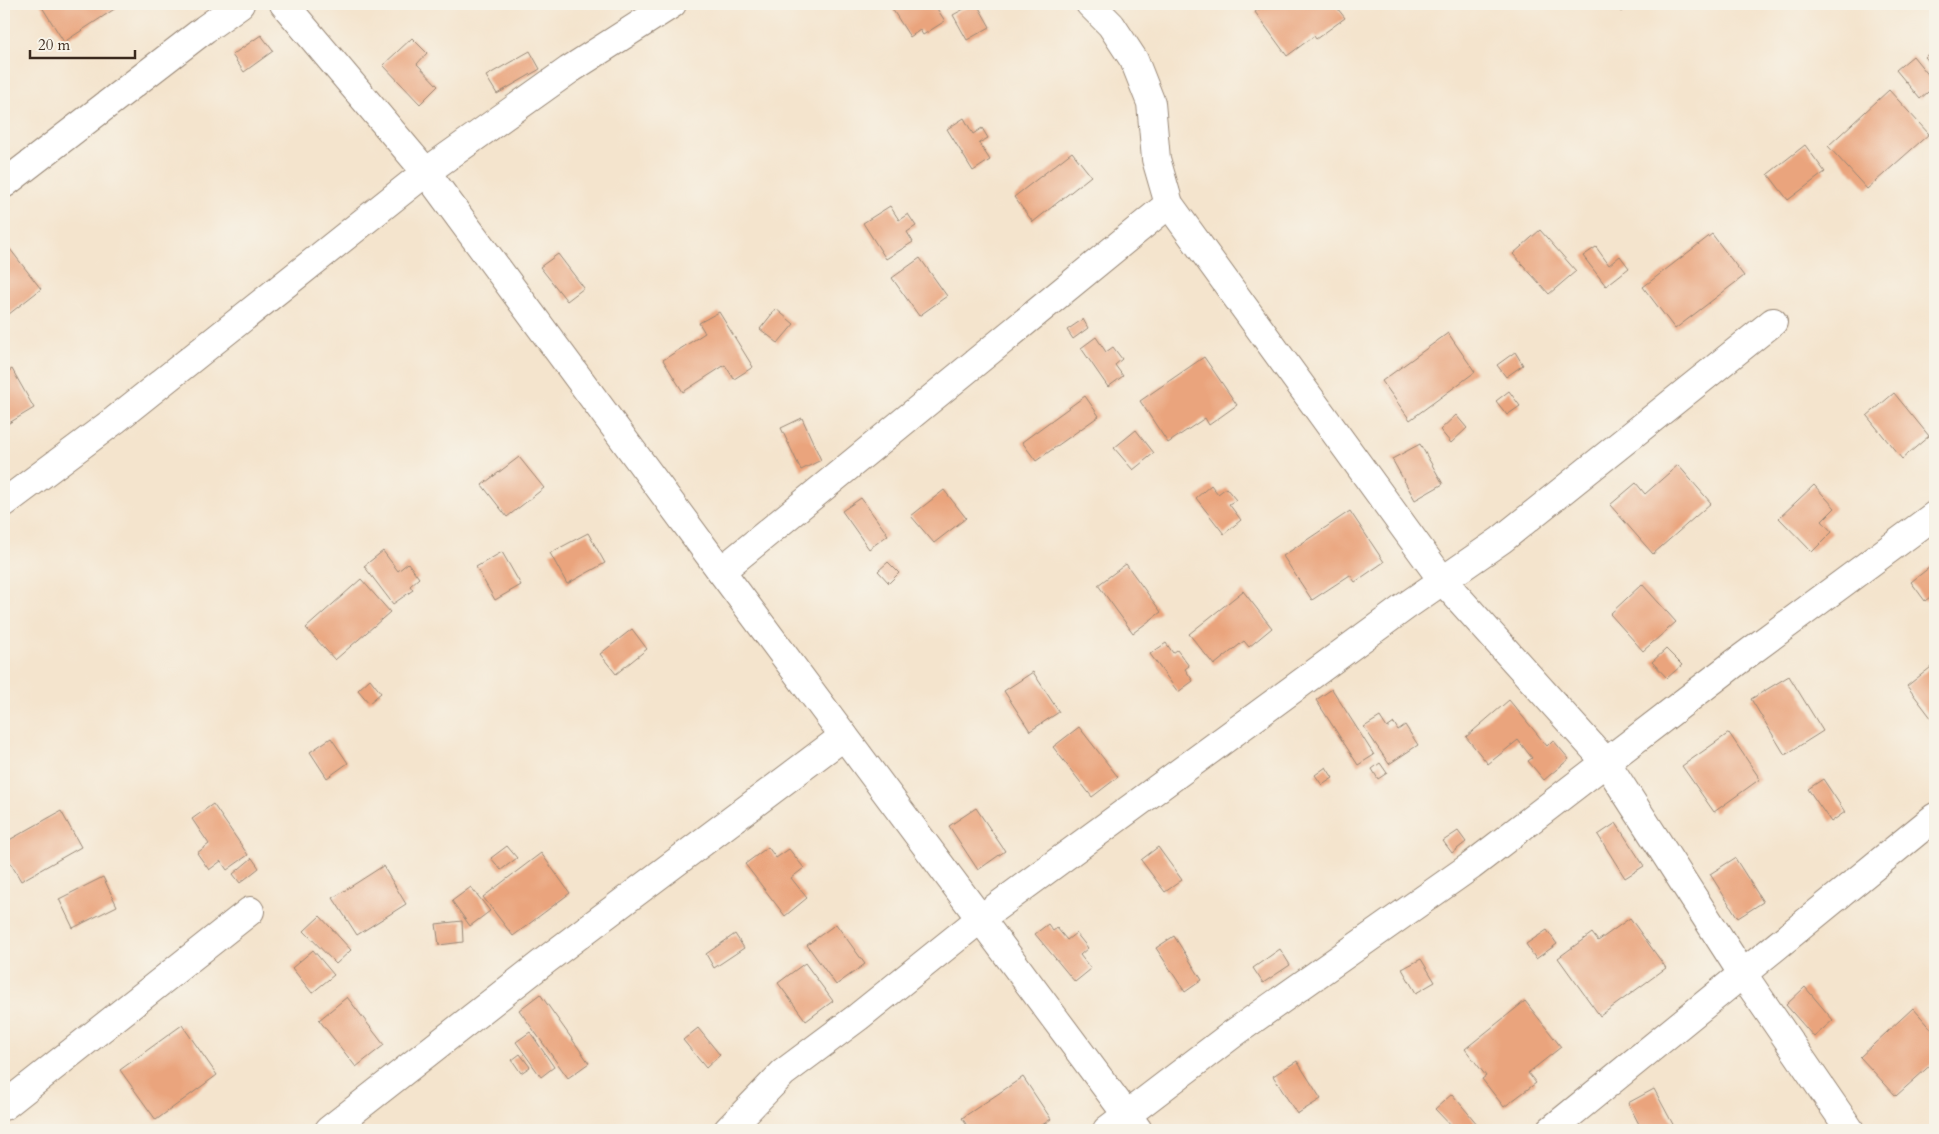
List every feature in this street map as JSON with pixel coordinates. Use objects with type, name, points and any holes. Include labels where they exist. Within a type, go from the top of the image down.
[{"type":"street","points":[[4,184],[204,29],[240,4]]},
{"type":"street","points":[[284,4],[426,172],[980,919],[1124,1125],[1234,1033],[1471,866],[1735,662],[1935,515]]},
{"type":"street","points":[[4,503],[115,420],[426,172],[569,70],[672,4]]},
{"type":"street","points":[[1090,4],[1111,25],[1134,60],[1151,103],[1156,159],[1169,204],[1442,581],[1606,762],[1742,973],[1850,1130]]},
{"type":"street","points":[[721,572],[1169,204]]},
{"type":"street","points":[[728,1130],[783,1074],[858,1017],[980,919],[1442,581],[1501,540],[1773,322]]},
{"type":"street","points":[[329,1130],[546,960],[844,736]]},
{"type":"street","points":[[1552,1130],[1935,817]]},
{"type":"street","points":[[4,1106],[250,911]]},
{"type":"building","points":[[40,4],[113,4],[116,8],[64,42]]},
{"type":"building","points":[[889,4],[934,4],[945,21],[923,35],[920,30],[910,37]]},
{"type":"building","points":[[973,4],[977,4],[990,27],[967,40],[953,15]]},
{"type":"building","points":[[1266,4],[1334,4],[1345,18],[1316,39],[1314,36],[1287,56],[1255,12]]},
{"type":"building","points":[[1614,4],[1630,4],[1621,12]]},
{"type":"building","points":[[261,35],[273,51],[244,72],[232,55]]},
{"type":"building","points":[[412,38],[427,53],[417,64],[438,86],[420,104],[383,65]]},
{"type":"building","points":[[1935,48],[1935,68],[1925,57]]},
{"type":"building","points":[[530,51],[540,69],[497,94],[486,76]]},
{"type":"building","points":[[1913,56],[1935,83],[1935,86],[1920,99],[1896,70]]},
{"type":"building","points":[[1889,90],[1929,134],[1867,189],[1828,146]]},
{"type":"building","points":[[964,118],[973,134],[982,128],[988,138],[979,143],[990,160],[973,171],[947,129]]},
{"type":"building","points":[[1805,145],[1825,172],[1788,200],[1768,174]]},
{"type":"building","points":[[1072,152],[1091,176],[1033,222],[1014,197]]},
{"type":"building","points":[[890,206],[899,220],[908,214],[916,226],[907,232],[913,242],[886,259],[863,223]]},
{"type":"building","points":[[1540,230],[1576,271],[1549,294],[1513,254]]},
{"type":"building","points":[[1712,234],[1744,276],[1675,329],[1643,287]]},
{"type":"building","points":[[1596,247],[1609,265],[1620,256],[1629,268],[1606,286],[1583,256]]},
{"type":"building","points":[[10,249],[41,289],[4,318],[4,254]]},
{"type":"building","points":[[558,254],[584,288],[567,301],[540,267]]},
{"type":"building","points":[[920,258],[947,296],[919,316],[892,278]]},
{"type":"building","points":[[776,309],[794,324],[778,343],[760,329]]},
{"type":"building","points":[[719,312],[753,367],[734,379],[725,365],[683,392],[663,360],[705,333],[699,323]]},
{"type":"building","points":[[1083,319],[1088,328],[1073,339],[1067,330]]},
{"type":"building","points":[[1448,333],[1475,372],[1410,420],[1382,381]]},
{"type":"building","points":[[1096,337],[1106,352],[1113,347],[1122,359],[1115,365],[1123,376],[1108,387],[1081,348]]},
{"type":"building","points":[[1515,352],[1523,365],[1506,377],[1497,365]]},
{"type":"building","points":[[1204,357],[1237,405],[1209,425],[1205,418],[1168,443],[1140,401]]},
{"type":"building","points":[[12,369],[34,408],[4,426],[4,374]]},
{"type":"building","points":[[1509,391],[1520,406],[1507,415],[1496,401]]},
{"type":"building","points":[[1894,393],[1929,436],[1902,459],[1867,416]]},
{"type":"building","points":[[1085,396],[1099,416],[1036,461],[1022,442]]},
{"type":"building","points":[[1456,415],[1467,428],[1451,443],[1440,430]]},
{"type":"building","points":[[802,418],[821,460],[801,470],[781,428]]},
{"type":"building","points":[[1136,430],[1154,453],[1133,470],[1114,448]]},
{"type":"building","points":[[1420,444],[1443,484],[1415,500],[1392,459]]},
{"type":"building","points":[[519,457],[544,488],[507,517],[482,485]]},
{"type":"building","points":[[1678,465],[1711,503],[1653,554],[1610,505],[1636,483],[1645,494]]},
{"type":"building","points":[[1211,485],[1218,494],[1226,488],[1236,500],[1229,504],[1241,520],[1224,534],[1196,498]]},
{"type":"building","points":[[1814,485],[1835,508],[1822,521],[1832,532],[1812,552],[1779,518]]},
{"type":"building","points":[[944,490],[966,518],[934,543],[911,516]]},
{"type":"building","points":[[861,498],[888,535],[869,549],[842,511]]},
{"type":"building","points":[[1350,511],[1384,562],[1355,582],[1350,575],[1312,600],[1283,556]]},
{"type":"building","points":[[588,533],[605,563],[567,584],[550,553]]},
{"type":"building","points":[[383,551],[398,571],[408,563],[419,578],[410,586],[413,590],[393,604],[364,566]]},
{"type":"building","points":[[502,552],[521,585],[495,600],[476,567]]},
{"type":"building","points":[[888,562],[899,573],[889,583],[878,571]]},
{"type":"building","points":[[1935,563],[1935,593],[1925,601],[1911,582]]},
{"type":"building","points":[[1126,564],[1161,612],[1133,633],[1098,585]]},
{"type":"building","points":[[361,579],[390,612],[335,660],[306,628]]},
{"type":"building","points":[[1642,584],[1676,622],[1643,651],[1610,614]]},
{"type":"building","points":[[1243,591],[1272,628],[1249,647],[1244,641],[1214,665],[1189,634]]},
{"type":"building","points":[[632,629],[647,649],[616,674],[600,654]]},
{"type":"building","points":[[1166,643],[1173,653],[1177,650],[1189,666],[1185,669],[1193,681],[1178,692],[1150,654]]},
{"type":"building","points":[[1666,649],[1682,665],[1667,678],[1652,662]]},
{"type":"building","points":[[1935,664],[1935,723],[1907,686]]},
{"type":"building","points":[[1033,672],[1059,712],[1030,731],[1004,691]]},
{"type":"building","points":[[1789,676],[1823,731],[1785,755],[1751,699]]},
{"type":"building","points":[[370,679],[381,693],[369,703],[358,690]]},
{"type":"building","points":[[1332,689],[1374,755],[1358,765],[1316,700]]},
{"type":"building","points":[[1509,700],[1547,746],[1553,740],[1569,759],[1544,780],[1528,761],[1532,758],[1518,740],[1488,764],[1466,737]]},
{"type":"building","points":[[1380,717],[1387,728],[1394,723],[1398,730],[1405,725],[1418,745],[1389,764],[1364,727]]},
{"type":"building","points":[[1079,727],[1118,777],[1092,797],[1053,747]]},
{"type":"building","points":[[1729,733],[1760,779],[1714,812],[1682,766]]},
{"type":"building","points":[[331,738],[348,763],[327,778],[310,752]]},
{"type":"building","points":[[1380,763],[1387,773],[1378,779],[1372,769]]},
{"type":"building","points":[[1326,767],[1333,778],[1322,785],[1315,775]]},
{"type":"building","points":[[1823,779],[1845,812],[1831,822],[1808,789]]},
{"type":"building","points":[[213,804],[248,855],[227,870],[221,861],[209,870],[197,853],[209,844],[192,819]]},
{"type":"building","points":[[976,808],[1005,851],[978,870],[949,826]]},
{"type":"building","points":[[61,811],[81,847],[21,881],[4,852],[4,843]]},
{"type":"building","points":[[1616,823],[1644,866],[1625,878],[1598,835]]},
{"type":"building","points":[[1458,831],[1466,842],[1452,853],[1443,841]]},
{"type":"building","points":[[507,846],[517,858],[501,870],[491,858]]},
{"type":"building","points":[[768,847],[776,858],[789,849],[804,868],[791,878],[807,898],[785,916],[745,864]]},
{"type":"building","points":[[1158,847],[1182,880],[1165,892],[1141,860]]},
{"type":"building","points":[[541,853],[570,893],[513,936],[483,897]]},
{"type":"building","points":[[252,858],[259,868],[240,883],[233,874]]},
{"type":"building","points":[[1735,858],[1763,902],[1738,918],[1710,874]]},
{"type":"building","points":[[383,866],[406,904],[357,935],[333,898]]},
{"type":"building","points":[[103,877],[117,906],[73,928],[59,899]]},
{"type":"building","points":[[471,887],[490,911],[470,926],[452,901]]},
{"type":"building","points":[[320,916],[351,950],[336,964],[304,931]]},
{"type":"building","points":[[1630,918],[1666,968],[1600,1016],[1558,958],[1592,933],[1598,941]]},
{"type":"building","points":[[462,921],[463,942],[439,945],[436,924]]},
{"type":"building","points":[[836,924],[865,964],[836,985],[807,945]]},
{"type":"building","points":[[1048,924],[1053,931],[1057,928],[1067,940],[1076,933],[1088,948],[1080,955],[1091,969],[1075,982],[1035,934]]},
{"type":"building","points":[[1547,930],[1557,944],[1536,959],[1526,944]]},
{"type":"building","points":[[735,934],[744,948],[714,968],[706,954]]},
{"type":"building","points":[[1174,936],[1202,980],[1185,992],[1156,948]]},
{"type":"building","points":[[1280,949],[1290,965],[1263,983],[1253,968]]},
{"type":"building","points":[[313,950],[334,975],[312,993],[292,968]]},
{"type":"building","points":[[1421,959],[1435,982],[1416,993],[1402,969]]},
{"type":"building","points":[[805,963],[833,1001],[806,1021],[778,983]]},
{"type":"building","points":[[1805,987],[1833,1020],[1814,1037],[1786,1005]]},
{"type":"building","points":[[540,994],[589,1063],[568,1078],[519,1010]]},
{"type":"building","points":[[347,997],[384,1045],[356,1067],[319,1020]]},
{"type":"building","points":[[1525,1001],[1561,1047],[1528,1073],[1536,1083],[1504,1107],[1482,1079],[1486,1076],[1465,1049]]},
{"type":"building","points":[[1913,1008],[1935,1033],[1935,1061],[1896,1096],[1860,1057]]},
{"type":"building","points":[[182,1025],[217,1075],[156,1120],[120,1070]]},
{"type":"building","points":[[698,1028],[720,1055],[706,1068],[683,1040]]},
{"type":"building","points":[[530,1032],[554,1067],[541,1077],[516,1042]]},
{"type":"building","points":[[520,1054],[530,1067],[521,1073],[512,1060]]},
{"type":"building","points":[[1297,1061],[1321,1099],[1297,1114],[1273,1076]]},
{"type":"building","points":[[1023,1077],[1051,1119],[1035,1130],[970,1130],[962,1118]]},
{"type":"building","points":[[1654,1089],[1676,1130],[1642,1130],[1628,1103]]},
{"type":"building","points":[[1452,1094],[1478,1125],[1472,1130],[1455,1130],[1435,1109]]}]
